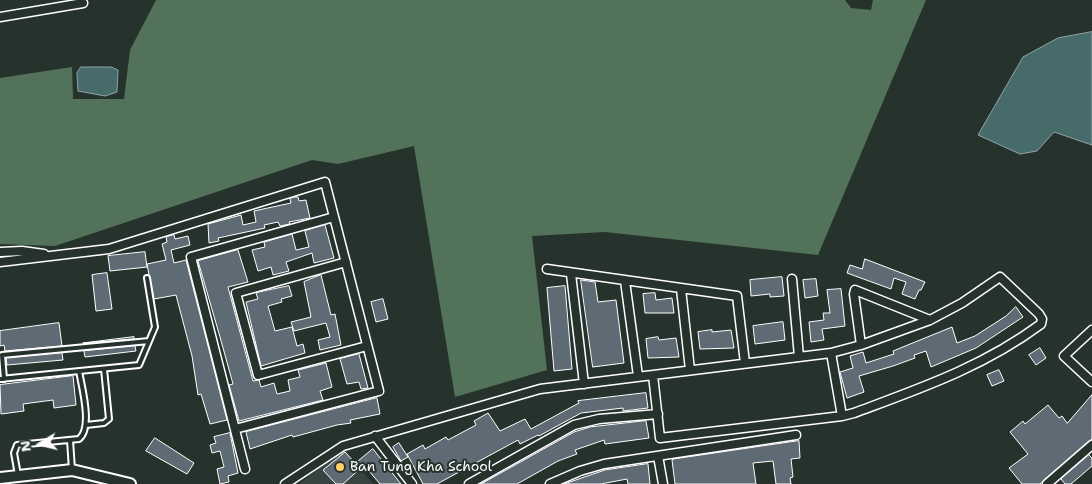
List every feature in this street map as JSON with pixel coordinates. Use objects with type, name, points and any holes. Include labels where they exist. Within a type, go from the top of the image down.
[{"type":"street","points":[[0,17],[83,3]]},
{"type":"street","points":[[0,262],[109,249],[326,182],[379,391],[235,429]]},
{"type":"street","points":[[245,469],[191,257],[334,217]]},
{"type":"street","points":[[0,252],[22,251],[54,256]]},
{"type":"street","points":[[346,262],[236,292],[258,376],[367,346]]},
{"type":"street","points":[[547,269],[571,274],[737,296],[745,363]]},
{"type":"street","points":[[571,274],[584,384]]},
{"type":"street","points":[[285,484],[343,446],[531,392],[638,376],[831,353],[860,345],[930,320],[962,303],[1000,276],[1042,320],[1041,324],[1017,342],[955,376],[842,416],[660,438],[653,375]]},
{"type":"street","points":[[792,279],[799,357]]},
{"type":"street","points":[[625,281],[638,376]]},
{"type":"street","points":[[681,289],[690,370]]},
{"type":"street","points":[[860,345],[854,294],[856,290],[930,320]]},
{"type":"street","points":[[1092,330],[1064,356],[1092,382]]},
{"type":"street","points":[[831,353],[842,416]]},
{"type":"street","points":[[469,484],[574,425],[600,419],[658,414]]},
{"type":"street","points":[[550,484],[580,471],[604,464],[796,435]]},
{"type":"street","points":[[375,436],[412,484]]},
{"type":"street","points":[[1052,482],[1092,445]]},
{"type":"street","points":[[658,456],[663,484]]},
{"type":"street","points":[[0,478],[72,470],[130,484]]},
{"type":"lane","points":[[147,278],[155,326],[149,341],[139,364],[2,379],[2,355],[149,341]]},
{"type":"lane","points":[[86,425],[104,423],[109,419],[104,369]]},
{"type":"lane","points":[[18,476],[14,453],[17,445],[70,440],[81,437],[86,425],[79,371]]},
{"type":"lane","points":[[70,440],[72,470]]},
{"type":"shaded area","name":"Ban Tung Kha School","points":[[344,449],[373,484],[299,484]]},
{"type":"green space","points":[[156,0],[845,0],[851,8],[871,10],[873,0],[926,0],[818,255],[605,232],[532,236],[547,370],[455,397],[414,146],[338,164],[312,160],[55,246],[0,244],[0,78],[72,67],[73,99],[124,99],[130,50]]},
{"type":"water","points":[[1092,32],[1092,145],[1054,132],[1037,151],[1020,154],[978,135],[1023,57],[1058,38]]},
{"type":"water","points":[[81,67],[111,67],[118,70],[117,92],[105,96],[78,91],[77,73]]},
{"type":"building","points":[[298,197],[299,201],[306,200],[310,218],[289,222],[290,224],[280,226],[278,222],[264,225],[265,228],[218,238],[219,241],[209,243],[208,224],[241,215],[243,225],[256,222],[254,211],[291,203],[290,199]]},
{"type":"building","points":[[325,225],[334,258],[314,263],[312,253],[286,262],[289,271],[273,275],[271,267],[258,271],[252,250],[265,247],[264,242],[292,234],[296,250],[309,247],[305,231]]},
{"type":"building","points":[[174,235],[175,239],[188,236],[190,245],[171,250],[174,263],[186,260],[227,420],[210,424],[201,394],[198,395],[192,356],[176,295],[154,299],[147,264],[166,260],[162,244],[167,242],[166,237]]},
{"type":"building","points":[[238,250],[248,282],[228,287],[253,381],[259,380],[261,387],[274,383],[277,394],[290,391],[288,380],[300,377],[298,370],[326,363],[332,387],[320,391],[323,400],[239,421],[229,385],[233,384],[198,261]]},
{"type":"building","points":[[145,252],[147,267],[110,271],[108,256]]},
{"type":"building","points":[[865,259],[925,282],[915,299],[902,294],[906,282],[894,278],[891,289],[847,273],[850,265],[862,269]]},
{"type":"building","points":[[107,273],[112,309],[96,311],[92,275]]},
{"type":"building","points":[[321,275],[331,315],[335,314],[341,345],[320,350],[318,340],[330,337],[326,323],[294,331],[291,322],[311,317],[304,282]]},
{"type":"building","points":[[782,277],[784,296],[770,297],[770,294],[751,296],[750,280]]},
{"type":"building","points":[[816,279],[818,296],[805,298],[803,280]]},
{"type":"building","points":[[581,280],[595,282],[598,302],[616,300],[624,363],[593,367]]},
{"type":"building","points":[[289,286],[292,296],[281,299],[282,302],[268,306],[275,331],[292,327],[297,346],[303,344],[305,353],[261,366],[246,302],[258,299],[256,293]]},
{"type":"building","points":[[565,286],[572,369],[554,371],[547,288]]},
{"type":"building","points":[[841,289],[845,326],[822,329],[824,340],[811,342],[809,322],[824,320],[823,313],[830,313],[827,290]]},
{"type":"building","points":[[655,293],[656,300],[672,298],[674,313],[645,313],[643,294]]},
{"type":"building","points":[[383,299],[388,319],[376,322],[371,302]]},
{"type":"building","points":[[1016,307],[1023,317],[976,348],[931,367],[926,351],[914,355],[915,358],[859,376],[864,392],[847,398],[840,372],[853,368],[850,356],[863,352],[866,363],[894,354],[893,351],[952,327],[957,343],[975,336],[1006,316]]},
{"type":"building","points":[[783,322],[785,340],[755,344],[753,326]]},
{"type":"building","points":[[59,323],[62,346],[5,351],[4,345],[0,346],[0,331]]},
{"type":"building","points":[[712,330],[712,332],[731,330],[734,348],[700,349],[698,332]]},
{"type":"building","points":[[134,337],[134,339],[83,343]]},
{"type":"building","points":[[658,337],[659,340],[676,338],[679,357],[648,358],[646,339]]},
{"type":"building","points":[[135,346],[136,351],[85,357],[84,351]]},
{"type":"building","points":[[1040,348],[1046,358],[1036,365],[1029,355]]},
{"type":"building","points":[[62,353],[63,360],[7,365],[6,358]]},
{"type":"building","points":[[359,354],[368,388],[361,389],[359,382],[347,384],[340,359]]},
{"type":"building","points":[[999,370],[1004,381],[992,386],[987,375]]},
{"type":"building","points":[[73,376],[76,405],[54,408],[53,400],[23,404],[24,411],[1,414],[0,385]]},
{"type":"building","points":[[646,393],[648,408],[623,411],[623,408],[581,413],[539,436],[520,444],[518,440],[437,484],[423,484],[407,454],[423,445],[425,449],[446,437],[448,440],[476,425],[474,421],[488,413],[500,431],[525,419],[531,429],[579,403],[578,401]]},
{"type":"building","points":[[1092,395],[1092,439],[1040,484],[1022,484],[1009,468],[1028,454],[1010,432],[1023,421],[1025,424],[1048,405],[1059,418],[1062,416],[1067,423]]},
{"type":"building","points":[[377,398],[380,414],[350,420],[351,423],[293,437],[292,435],[250,449],[246,432]]},
{"type":"building","points":[[646,421],[649,438],[605,444],[604,440],[575,450],[577,454],[558,461],[517,484],[481,484],[574,432],[590,427]]},
{"type":"building","points":[[230,433],[238,473],[228,476],[229,482],[220,484],[217,469],[224,467],[220,451],[212,453],[210,445],[216,443],[214,437]]},
{"type":"building","points":[[155,438],[194,463],[187,474],[146,451]]},
{"type":"building","points":[[799,441],[800,458],[791,459],[793,477],[790,478],[791,484],[776,484],[773,461],[753,463],[756,484],[675,484],[672,460],[674,459]]},
{"type":"building","points":[[399,443],[408,457],[401,461],[393,447]]},
{"type":"building","points":[[373,449],[401,484],[380,484],[364,465],[343,484],[336,484],[323,470],[345,452],[355,463]]},
{"type":"building","points":[[1089,455],[1092,458],[1092,466],[1071,484],[1065,484],[1061,479]]},
{"type":"building","points":[[648,464],[650,484],[628,484],[627,479],[601,484],[564,484],[605,470]]},
{"type":"place","name":"Ban Tung Kha School","points":[[340,467]]}]
